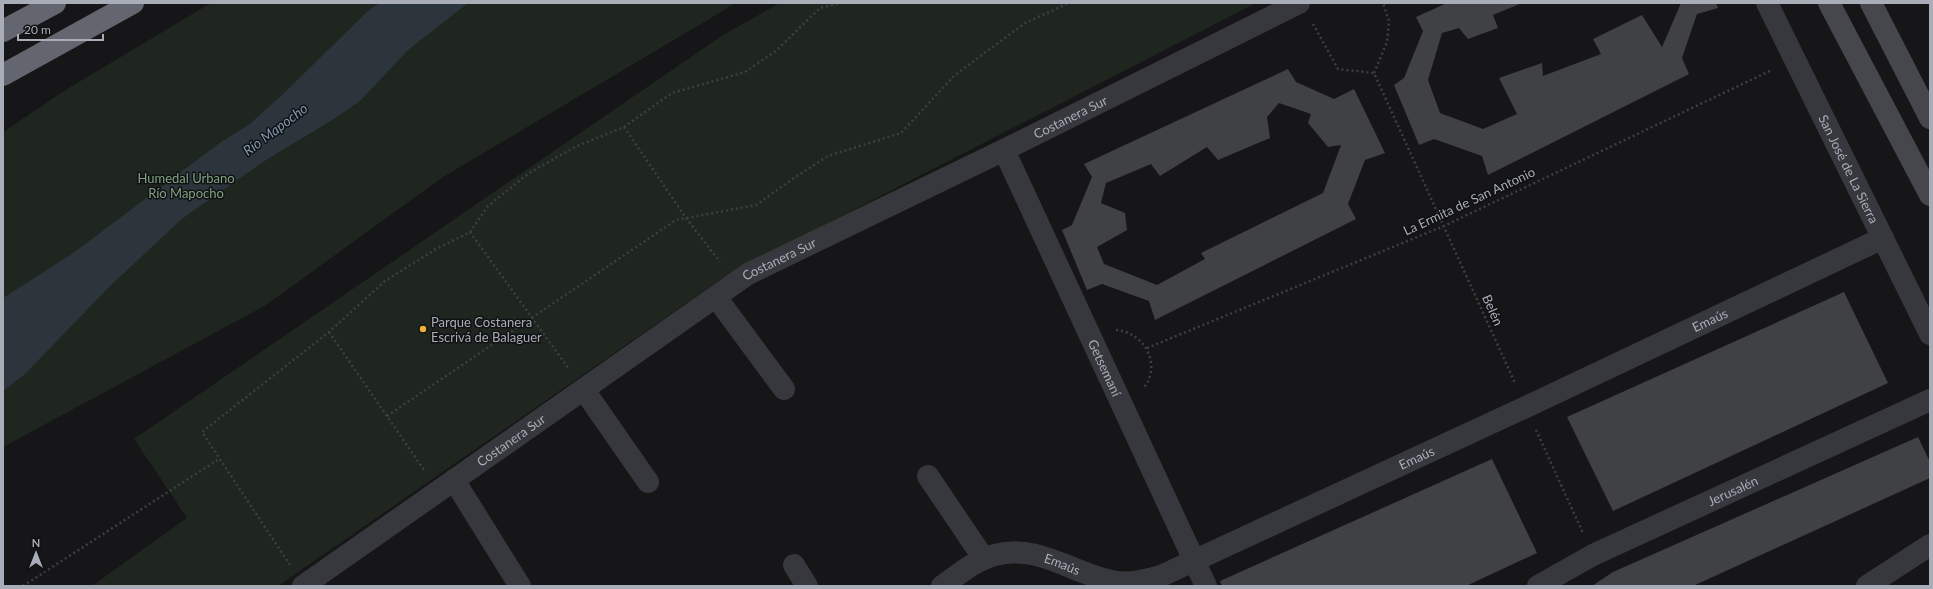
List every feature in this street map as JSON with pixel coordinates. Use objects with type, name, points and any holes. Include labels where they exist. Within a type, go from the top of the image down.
[{"type":"highway","points":[[3,32],[55,3]]},
{"type":"highway","points":[[3,76],[133,3]]},
{"type":"main road","points":[[1829,3],[1930,195]]},
{"type":"main road","points":[[1871,3],[1930,118]]},
{"type":"street","name":"Costanera Sur","points":[[303,586],[748,274],[1004,150],[1299,3]]},
{"type":"street","name":"San José de La Sierra","points":[[1767,3],[1930,334]]},
{"type":"street","name":"Getsemaní","points":[[1004,150],[1091,336],[1193,561],[1206,586]]},
{"type":"street","name":"Emaús","points":[[942,586],[984,559],[1004,553],[1029,553],[1116,582],[1130,583],[1145,581],[1161,576],[1526,407],[1883,238]]},
{"type":"street","points":[[716,297],[784,389]]},
{"type":"street","points":[[584,390],[648,482]]},
{"type":"street","name":"Jerusalén","points":[[1538,586],[1593,555],[1930,400]]},
{"type":"street","points":[[928,476],[984,559]]},
{"type":"street","points":[[446,485],[520,586]]},
{"type":"street","points":[[1867,586],[1930,545]]},
{"type":"street","points":[[794,565],[807,586]]},
{"type":"path","points":[[303,586],[202,432],[329,332],[385,281],[436,250],[470,232],[488,206],[529,173],[575,147],[624,127],[672,93],[745,72],[777,50],[820,8],[840,3]]},
{"type":"path","points":[[387,416],[676,220],[756,205],[828,156],[901,132],[954,76],[1025,23],[1069,3]]},
{"type":"path","points":[[1312,23],[1338,69],[1374,73],[1387,42],[1389,21],[1383,3]]},
{"type":"path","name":"La Ermita de San Antonio","points":[[1147,348],[1444,226],[1794,59]]},
{"type":"path","name":"Belén","points":[[1374,73],[1593,555]]},
{"type":"path","points":[[624,127],[686,218],[736,283]]},
{"type":"path","points":[[470,232],[533,317],[584,390]]},
{"type":"path","points":[[1091,336],[1111,329],[1122,330],[1136,337],[1147,348],[1151,367],[1150,377],[1139,394],[1122,404]]},
{"type":"path","points":[[329,332],[387,416],[446,485]]},
{"type":"path","points":[[23,586],[219,458]]},
{"type":"green space","name":"Humedal Urbano Río Mapocho","points":[[211,3],[736,3],[443,177],[266,305],[3,447],[3,132],[67,89]]},
{"type":"green space","name":"Parque Costanera Escrivá de Balaguer","points":[[780,3],[1256,3],[727,275],[278,586],[92,586],[187,518],[134,439],[723,35]]},
{"type":"water","name":"Río Mapocho","points":[[380,3],[468,3],[408,50],[361,100],[337,117],[266,160],[183,218],[110,286],[24,375],[3,391],[3,298],[72,254],[221,142],[250,124],[370,9]]},
{"type":"building","points":[[1447,3],[1522,3],[1493,15],[1498,28],[1468,39],[1459,28],[1442,33],[1428,80],[1440,113],[1483,129],[1517,114],[1499,78],[1542,63],[1543,76],[1601,54],[1593,39],[1642,15],[1662,47],[1681,3],[1716,3],[1718,8],[1697,14],[1682,58],[1689,74],[1488,175],[1482,156],[1434,139],[1419,145],[1394,85],[1404,78],[1423,31],[1416,17]]},
{"type":"building","points":[[1288,69],[1296,82],[1334,99],[1354,89],[1385,153],[1365,160],[1348,204],[1356,219],[1155,320],[1149,301],[1102,284],[1087,290],[1062,230],[1072,225],[1092,177],[1084,164]],"holes":[[[1279,103],[1311,114],[1308,123],[1328,147],[1341,145],[1323,193],[1201,253],[1205,259],[1157,285],[1104,264],[1097,247],[1127,230],[1125,213],[1101,203],[1106,183],[1151,164],[1160,176],[1207,147],[1218,160],[1270,138],[1267,117]]]},
{"type":"building","points":[[1844,292],[1888,383],[1613,511],[1567,417]]},
{"type":"building","points":[[1918,437],[1930,462],[1930,478],[1693,586],[1592,586],[1613,572]]},
{"type":"building","points":[[1492,459],[1537,553],[1466,586],[1222,586],[1220,581]]},
{"type":"place","name":"Parque Costanera Escrivá de Balaguer","points":[[423,329]]}]
